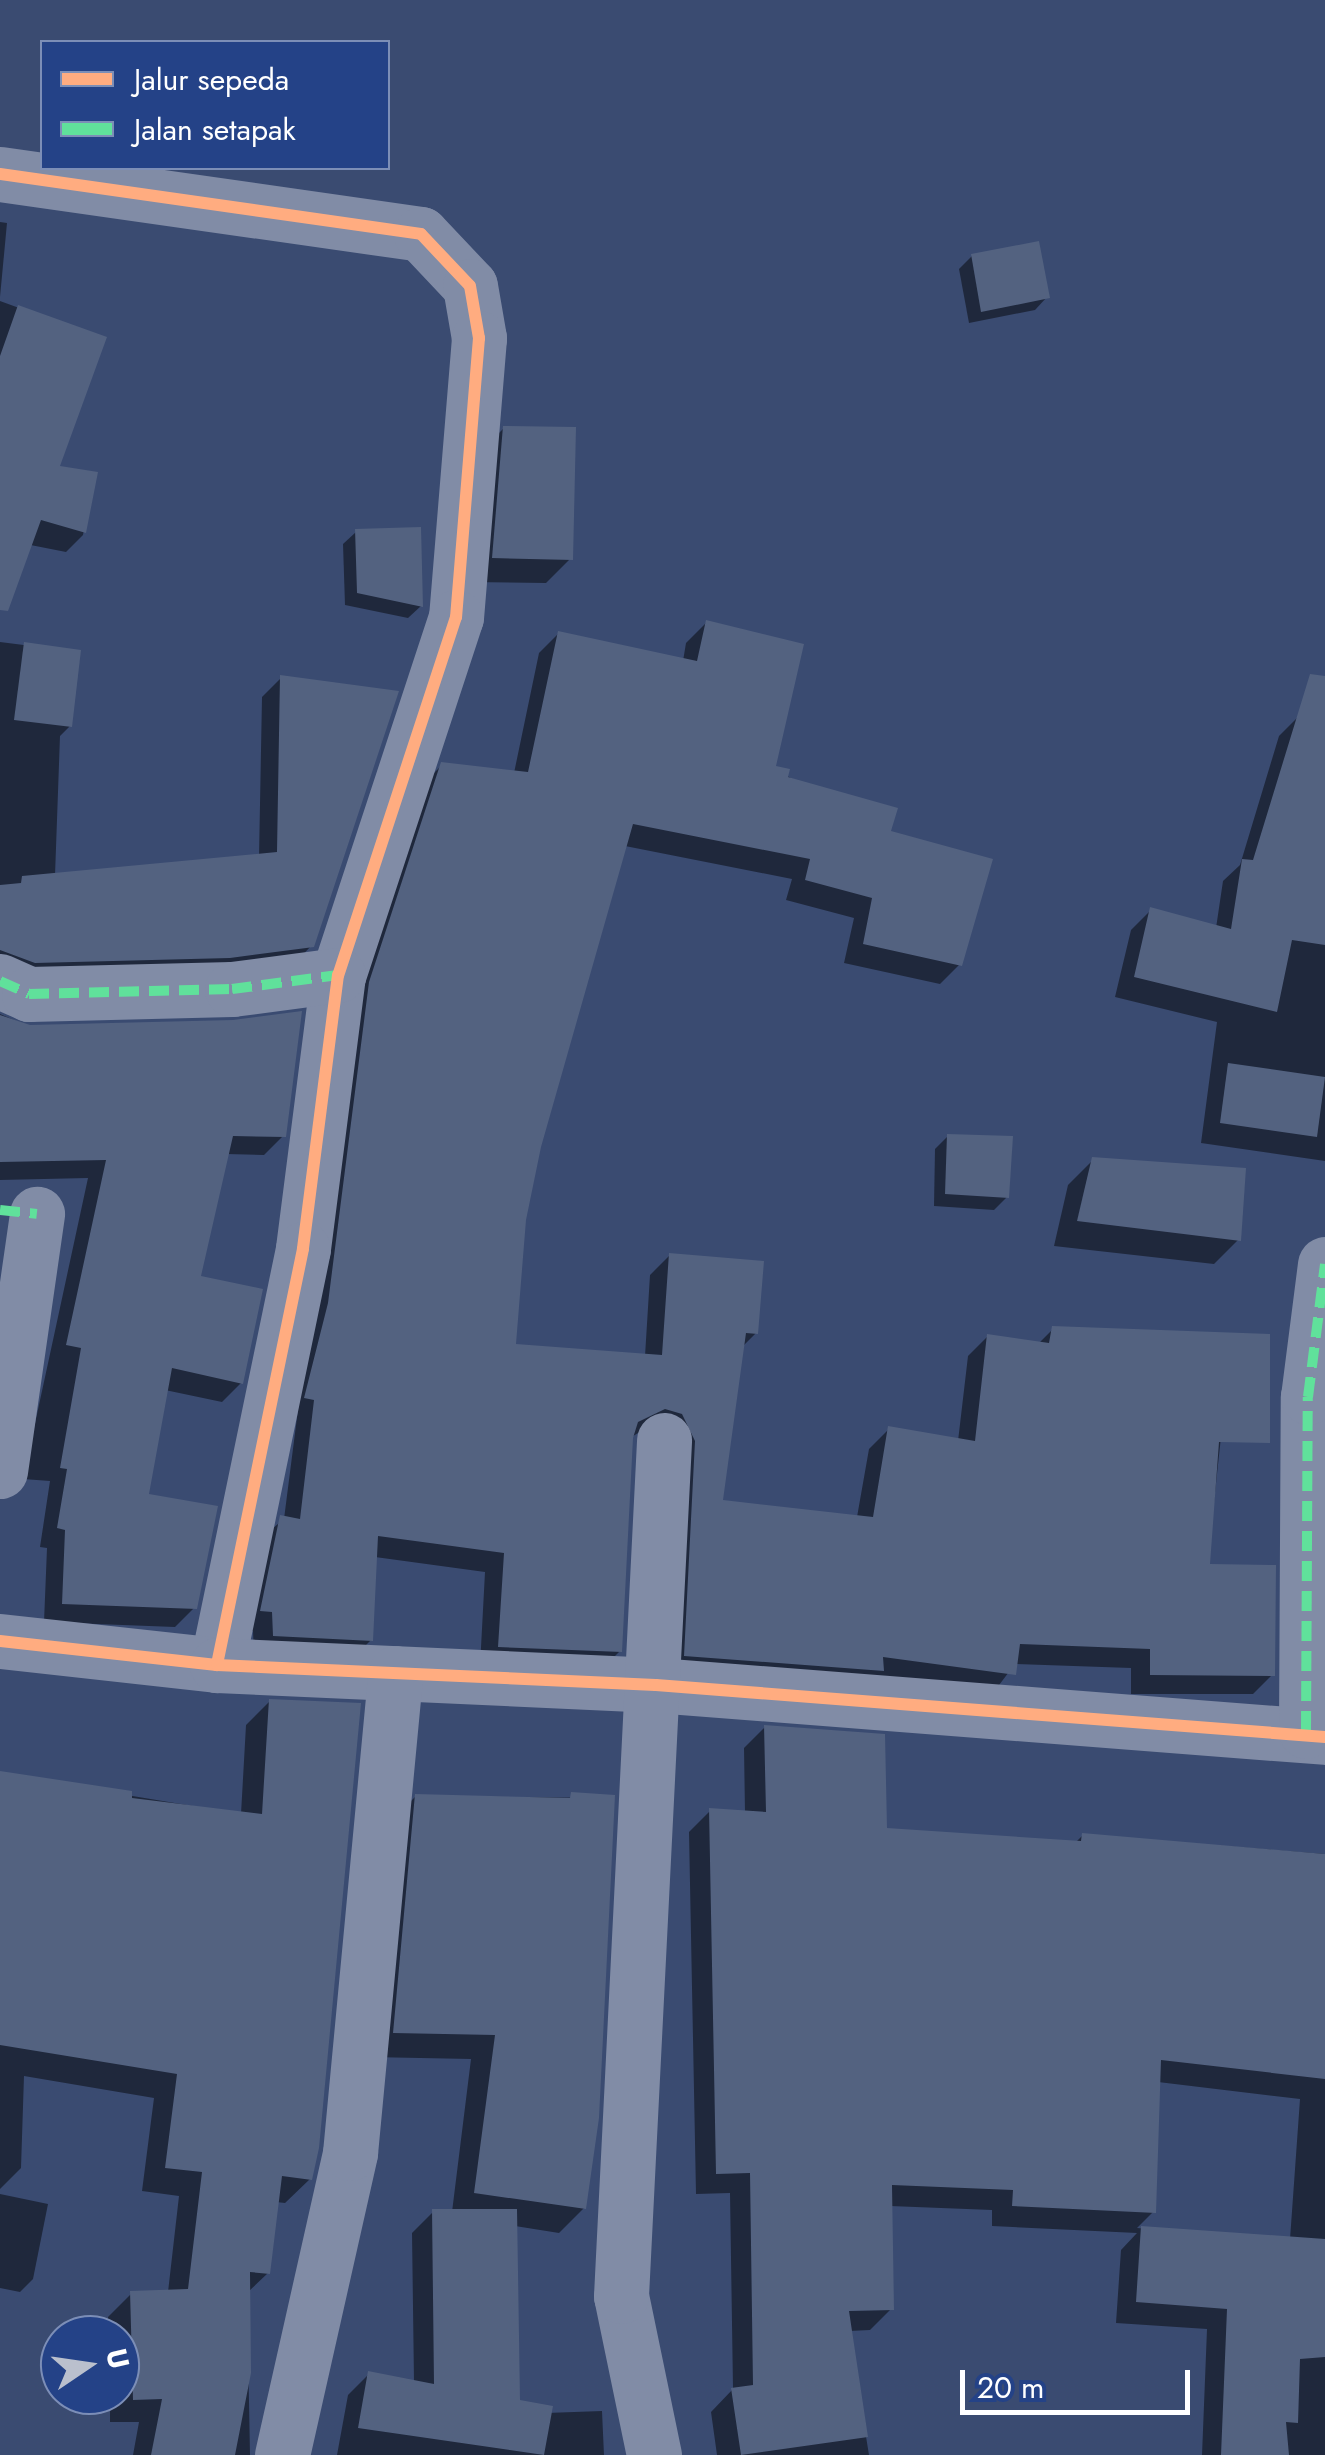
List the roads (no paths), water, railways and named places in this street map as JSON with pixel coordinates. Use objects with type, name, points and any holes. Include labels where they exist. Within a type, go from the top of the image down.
[{"type":"street","points":[[0,174],[421,234],[470,286],[480,358],[456,616],[338,975],[303,1249],[217,1665]]},
{"type":"street","points":[[0,981],[29,994],[232,989],[338,975]]},
{"type":"street","points":[[0,1471],[37,1214]]},
{"type":"street","points":[[0,1641],[217,1665],[656,1685],[1316,1734],[1308,1397],[1325,1264]]},
{"type":"street","points":[[654,2455],[621,2296],[656,1685],[664,1440]]},
{"type":"street","points":[[282,2455],[350,2153],[395,1673]]}]
